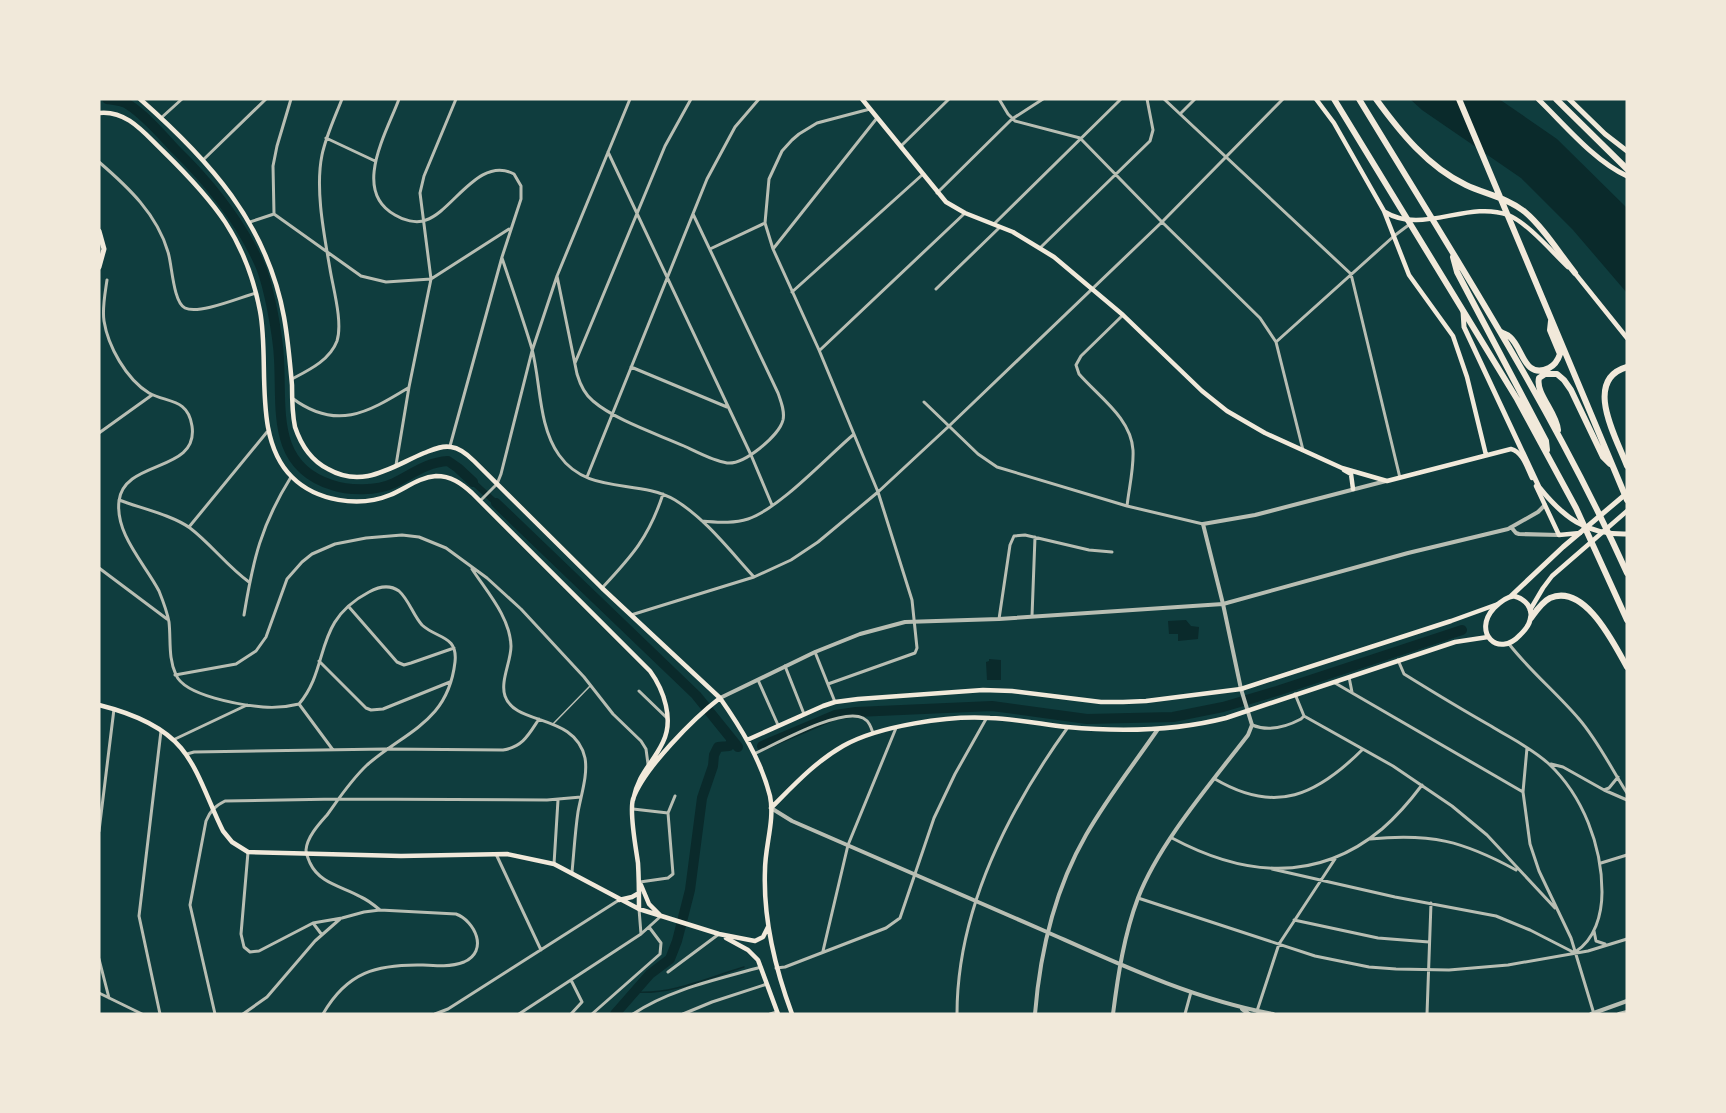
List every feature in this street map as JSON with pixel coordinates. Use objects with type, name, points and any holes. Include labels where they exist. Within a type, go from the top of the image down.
[{"type":"highway","points":[[1334,99],[1464,311],[1547,453],[1576,508],[1627,620]]},
{"type":"highway","points":[[1359,99],[1452,251],[1558,433],[1627,573]]},
{"type":"highway","points":[[1376,99],[1411,143],[1433,163],[1461,183],[1516,207],[1528,215],[1575,273]]},
{"type":"highway","points":[[1459,99],[1627,500]]},
{"type":"highway","points":[[1556,99],[1624,166]]},
{"type":"highway","points":[[1452,251],[1456,272],[1546,441],[1547,453]]},
{"type":"highway","points":[[1500,332],[1510,337],[1528,367],[1534,371],[1544,370],[1553,366],[1560,354],[1550,330],[1551,317]]},
{"type":"highway","points":[[1627,367],[1611,376],[1604,389],[1609,421],[1627,466]]},
{"type":"highway","points":[[1558,433],[1557,421],[1538,386],[1539,378],[1545,374],[1557,374],[1568,385],[1603,457],[1614,468]]},
{"type":"highway","points":[[1531,614],[1551,598],[1562,596],[1576,601],[1591,611],[1605,628],[1627,667]]},
{"type":"main road","points":[[140,99],[203,160],[250,222],[271,271],[281,304],[286,330],[293,418],[298,435],[309,454],[321,465],[339,475],[353,477],[376,475],[429,451],[450,446],[468,456],[602,588],[720,698],[754,754],[765,782],[771,808],[765,871],[768,927],[776,968],[792,1014]]},
{"type":"main road","points":[[862,99],[937,194],[951,206],[1000,226],[1041,247],[1123,315],[1217,404],[1248,424],[1342,468],[1387,481],[1511,449],[1517,451],[1559,535],[1581,533]]},
{"type":"main road","points":[[1316,99],[1334,123],[1384,211],[1409,275],[1443,320],[1457,345],[1486,455]]},
{"type":"main road","points":[[1538,99],[1601,159],[1617,172],[1627,176]]},
{"type":"main road","points":[[1569,99],[1605,134],[1627,151]]},
{"type":"main road","points":[[99,114],[111,113],[131,122],[209,199],[236,239],[256,293],[264,336],[267,432],[291,477],[319,494],[341,500],[361,501],[384,497],[430,477],[442,476],[462,484],[481,500],[643,662],[661,687],[667,718],[664,740],[639,780],[633,800],[640,882],[639,909]]},
{"type":"main road","points":[[1384,211],[1395,218],[1416,220],[1474,212],[1506,214],[1521,223],[1575,273],[1627,338]]},
{"type":"main road","points":[[99,231],[101,244],[99,267]]},
{"type":"main road","points":[[1464,311],[1464,327],[1539,487],[1554,506],[1578,524],[1595,531],[1627,534]]},
{"type":"main road","points":[[1342,468],[1351,474],[1353,489]]},
{"type":"main road","points":[[747,740],[835,702],[997,690],[1101,702],[1123,702],[1241,689],[1440,625],[1500,603],[1510,597],[1627,493]]},
{"type":"main road","points":[[1500,603],[1486,621],[1485,629],[1488,637],[1497,644],[1509,644],[1522,633],[1542,588],[1552,576],[1627,511]]},
{"type":"main road","points":[[1510,597],[1521,598],[1527,604],[1531,614]]},
{"type":"main road","points":[[771,808],[801,778],[831,753],[873,733],[956,718],[987,717],[1068,727],[1158,729],[1198,725],[1248,711],[1455,642],[1488,637]]},
{"type":"main road","points":[[633,800],[655,764],[702,713],[720,698]]},
{"type":"main road","points":[[99,705],[114,709],[161,731],[173,740],[186,754],[227,837],[238,848],[248,852],[401,856],[496,854],[554,864],[639,909],[719,934],[755,941],[764,937],[768,927]]},
{"type":"main road","points":[[640,882],[649,904],[662,916]]},
{"type":"main road","points":[[619,900],[632,897],[639,892]]},
{"type":"main road","points":[[719,934],[754,955],[761,967],[778,1013]]},
{"type":"main road","points":[[761,967],[776,968]]},
{"type":"street","points":[[161,118],[182,99]]},
{"type":"street","points":[[203,160],[266,99]]},
{"type":"street","points":[[274,214],[273,166],[291,99]]},
{"type":"street","points":[[291,380],[321,362],[336,342],[338,324],[327,254],[319,174],[326,138],[342,99]]},
{"type":"street","points":[[399,99],[375,161],[373,183],[379,201],[391,213],[403,219],[424,221],[444,208],[470,183],[488,174],[505,170],[514,174],[521,186],[521,199],[510,228],[450,446]]},
{"type":"street","points":[[396,467],[409,387],[431,279],[420,193],[424,176],[456,99]]},
{"type":"street","points":[[481,500],[496,485],[507,453],[532,351],[557,276],[630,99]]},
{"type":"street","points":[[575,363],[665,146],[691,99]]},
{"type":"street","points":[[587,477],[693,214],[725,143],[744,114],[759,99]]},
{"type":"street","points":[[901,147],[949,99]]},
{"type":"street","points":[[999,99],[1012,119],[1033,127],[1080,138],[1260,318],[1276,342],[1303,450]]},
{"type":"street","points":[[937,194],[1012,119],[1043,99]]},
{"type":"street","points":[[994,224],[1121,99]]},
{"type":"street","points":[[1041,247],[1141,151],[1152,137],[1153,125],[1147,99]]},
{"type":"street","points":[[1164,99],[1351,274],[1400,477]]},
{"type":"street","points":[[1180,114],[1195,99]]},
{"type":"street","points":[[631,615],[754,577],[791,560],[818,542],[878,492],[948,427],[1162,222],[1283,99]]},
{"type":"street","points":[[828,684],[915,653],[917,648],[915,620],[908,586],[878,492],[819,350],[773,249],[765,223],[769,179],[782,151],[792,140],[817,123],[870,109]]},
{"type":"street","points":[[773,249],[878,118]]},
{"type":"street","points":[[326,138],[375,161]]},
{"type":"street","points":[[608,152],[751,455],[772,505]]},
{"type":"street","points":[[99,162],[144,205],[160,231],[170,258],[178,299],[182,306],[204,309],[256,293]]},
{"type":"street","points":[[792,292],[922,175]]},
{"type":"street","points":[[819,350],[965,213]]},
{"type":"street","points":[[250,222],[274,214]]},
{"type":"street","points":[[274,214],[327,254],[361,276],[375,280],[400,282],[431,279],[510,228]]},
{"type":"street","points":[[557,276],[580,383],[594,403],[721,462],[736,462],[751,455],[780,428],[784,410],[693,214]]},
{"type":"street","points":[[1276,342],[1394,236],[1416,220]]},
{"type":"street","points":[[710,249],[765,223]]},
{"type":"street","points":[[936,289],[1000,226]]},
{"type":"street","points":[[502,257],[532,351],[546,427],[551,440],[566,463],[587,477],[604,484],[639,487],[663,494],[675,501],[701,521],[754,577]]},
{"type":"street","points":[[107,280],[103,306],[104,321],[109,340],[118,357],[133,378],[152,394],[176,402],[186,411],[192,427],[191,441],[186,451],[179,457],[133,478],[124,488],[119,500],[123,527],[160,593],[168,620],[170,657],[175,675],[185,686],[195,691],[249,705],[270,708],[299,704],[310,688],[332,624],[349,606],[375,589],[391,588],[403,596],[424,626],[449,641],[454,648],[455,662],[450,682],[442,703],[435,713],[386,749],[355,777],[312,835],[306,848],[306,854],[316,873],[325,881],[361,896],[380,910]]},
{"type":"street","points":[[1123,315],[1081,356],[1076,365],[1079,375],[1121,418],[1128,430],[1133,454],[1126,506]]},
{"type":"street","points":[[631,367],[729,408]]},
{"type":"street","points":[[292,398],[323,414],[348,416],[372,409],[409,387]]},
{"type":"street","points":[[99,433],[152,394]]},
{"type":"street","points":[[924,402],[978,454],[997,467],[1126,506],[1203,524],[1219,523],[1284,508],[1387,481]]},
{"type":"street","points":[[189,527],[267,432]]},
{"type":"street","points":[[701,521],[737,522],[755,516],[772,505],[853,435]]},
{"type":"street","points":[[244,615],[253,560],[265,526],[291,477]]},
{"type":"street","points":[[602,588],[644,538],[663,494]]},
{"type":"street","points":[[119,500],[189,527],[249,582]]},
{"type":"street","points":[[720,698],[815,652],[860,634],[915,620],[999,619],[1223,604],[1511,527],[1538,512],[1545,505]]},
{"type":"street","points":[[1113,1014],[1120,966],[1138,898],[1151,871],[1172,838],[1248,735],[1252,725],[1241,689],[1203,524]]},
{"type":"street","points":[[1511,527],[1519,534],[1559,535]]},
{"type":"street","points":[[999,619],[1011,540],[1019,534],[1089,550],[1112,552]]},
{"type":"street","points":[[175,675],[229,666],[244,661],[256,651],[266,637],[282,590],[294,570],[307,557],[329,546],[366,538],[409,536],[439,544],[487,578],[521,609],[591,686],[613,714],[643,743],[648,764]]},
{"type":"street","points":[[1032,616],[1035,537]]},
{"type":"street","points":[[469,565],[507,624],[511,646],[504,690],[507,700],[518,710],[569,732],[583,750],[585,768],[572,872]]},
{"type":"street","points":[[99,568],[168,620]]},
{"type":"street","points":[[349,606],[397,662],[404,665],[454,648]]},
{"type":"street","points":[[1509,644],[1579,719],[1627,793]]},
{"type":"street","points":[[815,652],[835,702]]},
{"type":"street","points":[[1398,660],[1404,674],[1527,748],[1549,764],[1570,788],[1589,825],[1600,863],[1602,896],[1594,930],[1586,945],[1574,953]]},
{"type":"street","points":[[319,661],[361,705],[371,710],[383,709],[450,682]]},
{"type":"street","points":[[785,666],[804,714]]},
{"type":"street","points":[[1349,677],[1352,692]]},
{"type":"street","points":[[758,679],[778,725]]},
{"type":"street","points":[[1334,682],[1523,792]]},
{"type":"street","points":[[639,691],[667,718]]},
{"type":"street","points":[[1295,694],[1304,716],[1422,785],[1477,826],[1555,908]]},
{"type":"street","points":[[299,704],[333,750]]},
{"type":"street","points":[[173,740],[249,705]]},
{"type":"street","points":[[99,831],[114,709]]},
{"type":"street","points":[[754,754],[810,727],[850,716],[866,720],[873,733]]},
{"type":"street","points":[[1252,725],[1261,728],[1276,728],[1295,722],[1304,716]]},
{"type":"street","points":[[776,968],[785,967],[896,922],[902,914],[928,834],[944,796],[987,717]]},
{"type":"street","points":[[186,754],[386,749],[511,749],[524,741],[539,719]]},
{"type":"street","points":[[957,1014],[962,962],[976,902],[986,875],[1021,800],[1043,762],[1068,727]]},
{"type":"street","points":[[823,952],[848,845],[896,728]]},
{"type":"street","points":[[1035,1014],[1048,933],[1069,869],[1086,834],[1158,729]]},
{"type":"street","points":[[160,1014],[139,916],[161,731]]},
{"type":"street","points":[[1527,748],[1523,792],[1530,844],[1555,908],[1571,938],[1593,1014],[1627,1001]]},
{"type":"street","points":[[1215,779],[1234,789],[1253,795],[1282,796],[1299,793],[1310,790],[1331,778],[1363,749]]},
{"type":"street","points":[[1549,764],[1563,767],[1627,800]]},
{"type":"street","points":[[1604,790],[1609,788],[1618,777]]},
{"type":"street","points":[[1272,869],[1313,864],[1336,858],[1369,839],[1394,818],[1422,785]]},
{"type":"street","points":[[640,882],[668,878],[673,874],[668,813],[675,796]]},
{"type":"street","points":[[215,1014],[190,905],[206,821],[212,809],[225,801],[558,800],[581,797]]},
{"type":"street","points":[[554,864],[558,800]]},
{"type":"street","points":[[771,808],[792,820],[1120,966],[1241,1008],[1273,1014]]},
{"type":"street","points":[[633,809],[668,813]]},
{"type":"street","points":[[1369,839],[1403,836],[1446,840],[1480,852],[1520,872]]},
{"type":"street","points":[[1172,838],[1205,855],[1225,862],[1272,869],[1496,916],[1574,953]]},
{"type":"street","points":[[248,852],[241,928],[242,940],[246,949],[252,952],[259,951],[312,923],[380,910],[448,913],[462,916],[469,921],[475,931],[478,945],[476,951],[467,960],[453,965],[399,965],[373,969],[346,984],[330,1001],[323,1014]]},
{"type":"street","points":[[496,854],[541,950]]},
{"type":"street","points":[[1600,863],[1627,855]]},
{"type":"street","points":[[1256,1012],[1279,944],[1336,858]]},
{"type":"street","points":[[1138,898],[1316,956],[1369,967],[1428,970],[1508,965],[1588,951],[1627,939]]},
{"type":"street","points":[[435,1014],[448,1009],[619,900]]},
{"type":"street","points":[[1427,1014],[1431,903]]},
{"type":"street","points":[[639,909],[641,934]]},
{"type":"street","points":[[519,1014],[641,934],[662,916]]},
{"type":"street","points":[[243,1014],[267,997],[322,935],[342,918]]},
{"type":"street","points":[[1294,920],[1378,938],[1429,942]]},
{"type":"street","points":[[312,923],[322,935]]},
{"type":"street","points":[[591,1014],[660,954],[661,943],[649,927]]},
{"type":"street","points":[[1594,930],[1596,941],[1608,944]]},
{"type":"street","points":[[668,972],[719,934]]},
{"type":"street","points":[[99,959],[109,998]]},
{"type":"street","points":[[633,1014],[696,986],[761,967]]},
{"type":"street","points":[[571,980],[582,1002],[571,1014]]},
{"type":"street","points":[[683,1014],[767,984]]},
{"type":"street","points":[[1185,1014],[1191,992]]},
{"type":"street","points":[[99,993],[142,1014]]},
{"type":"street","points":[[1259,1002],[1262,1013]]},
{"type":"street","points":[[1241,1008],[1249,1014]]},
{"type":"street","points":[[448,1009],[451,1014]]},
{"type":"street","points":[[1619,1014],[1627,1011]]},
{"type":"street","points":[[770,1014],[778,1013]]},
{"type":"lane","points":[[553,724],[591,686]]},
{"type":"water","points":[[1410,99],[1499,99],[1557,139],[1627,208],[1627,293],[1573,230],[1521,178],[1422,110]]},
{"type":"water","points":[[1186,620],[1191,626],[1199,627],[1198,639],[1178,641],[1178,634],[1169,634],[1168,621]]},
{"type":"water","points":[[989,659],[1001,660],[1001,680],[987,680],[986,662]]},
{"type":"waterway","points":[[107,99],[127,104],[153,126],[212,189],[234,217],[252,248],[263,274],[275,325],[284,434],[289,450],[298,464],[312,476],[332,485],[346,488],[371,489],[387,486],[426,466],[448,461],[473,482]]},
{"type":"waterway","points":[[473,482],[496,503]]},
{"type":"waterway","points":[[496,503],[696,695],[738,747]]},
{"type":"waterway","points":[[762,746],[835,715],[856,712],[992,706],[1087,719],[1173,717],[1223,707],[1277,691],[1462,630]]},
{"type":"waterway","points":[[615,1014],[650,974],[670,959],[690,890],[702,798],[713,766],[714,755],[718,747],[729,746],[732,740]]},
{"type":"waterway","points":[[635,992],[676,988],[744,967]]}]
